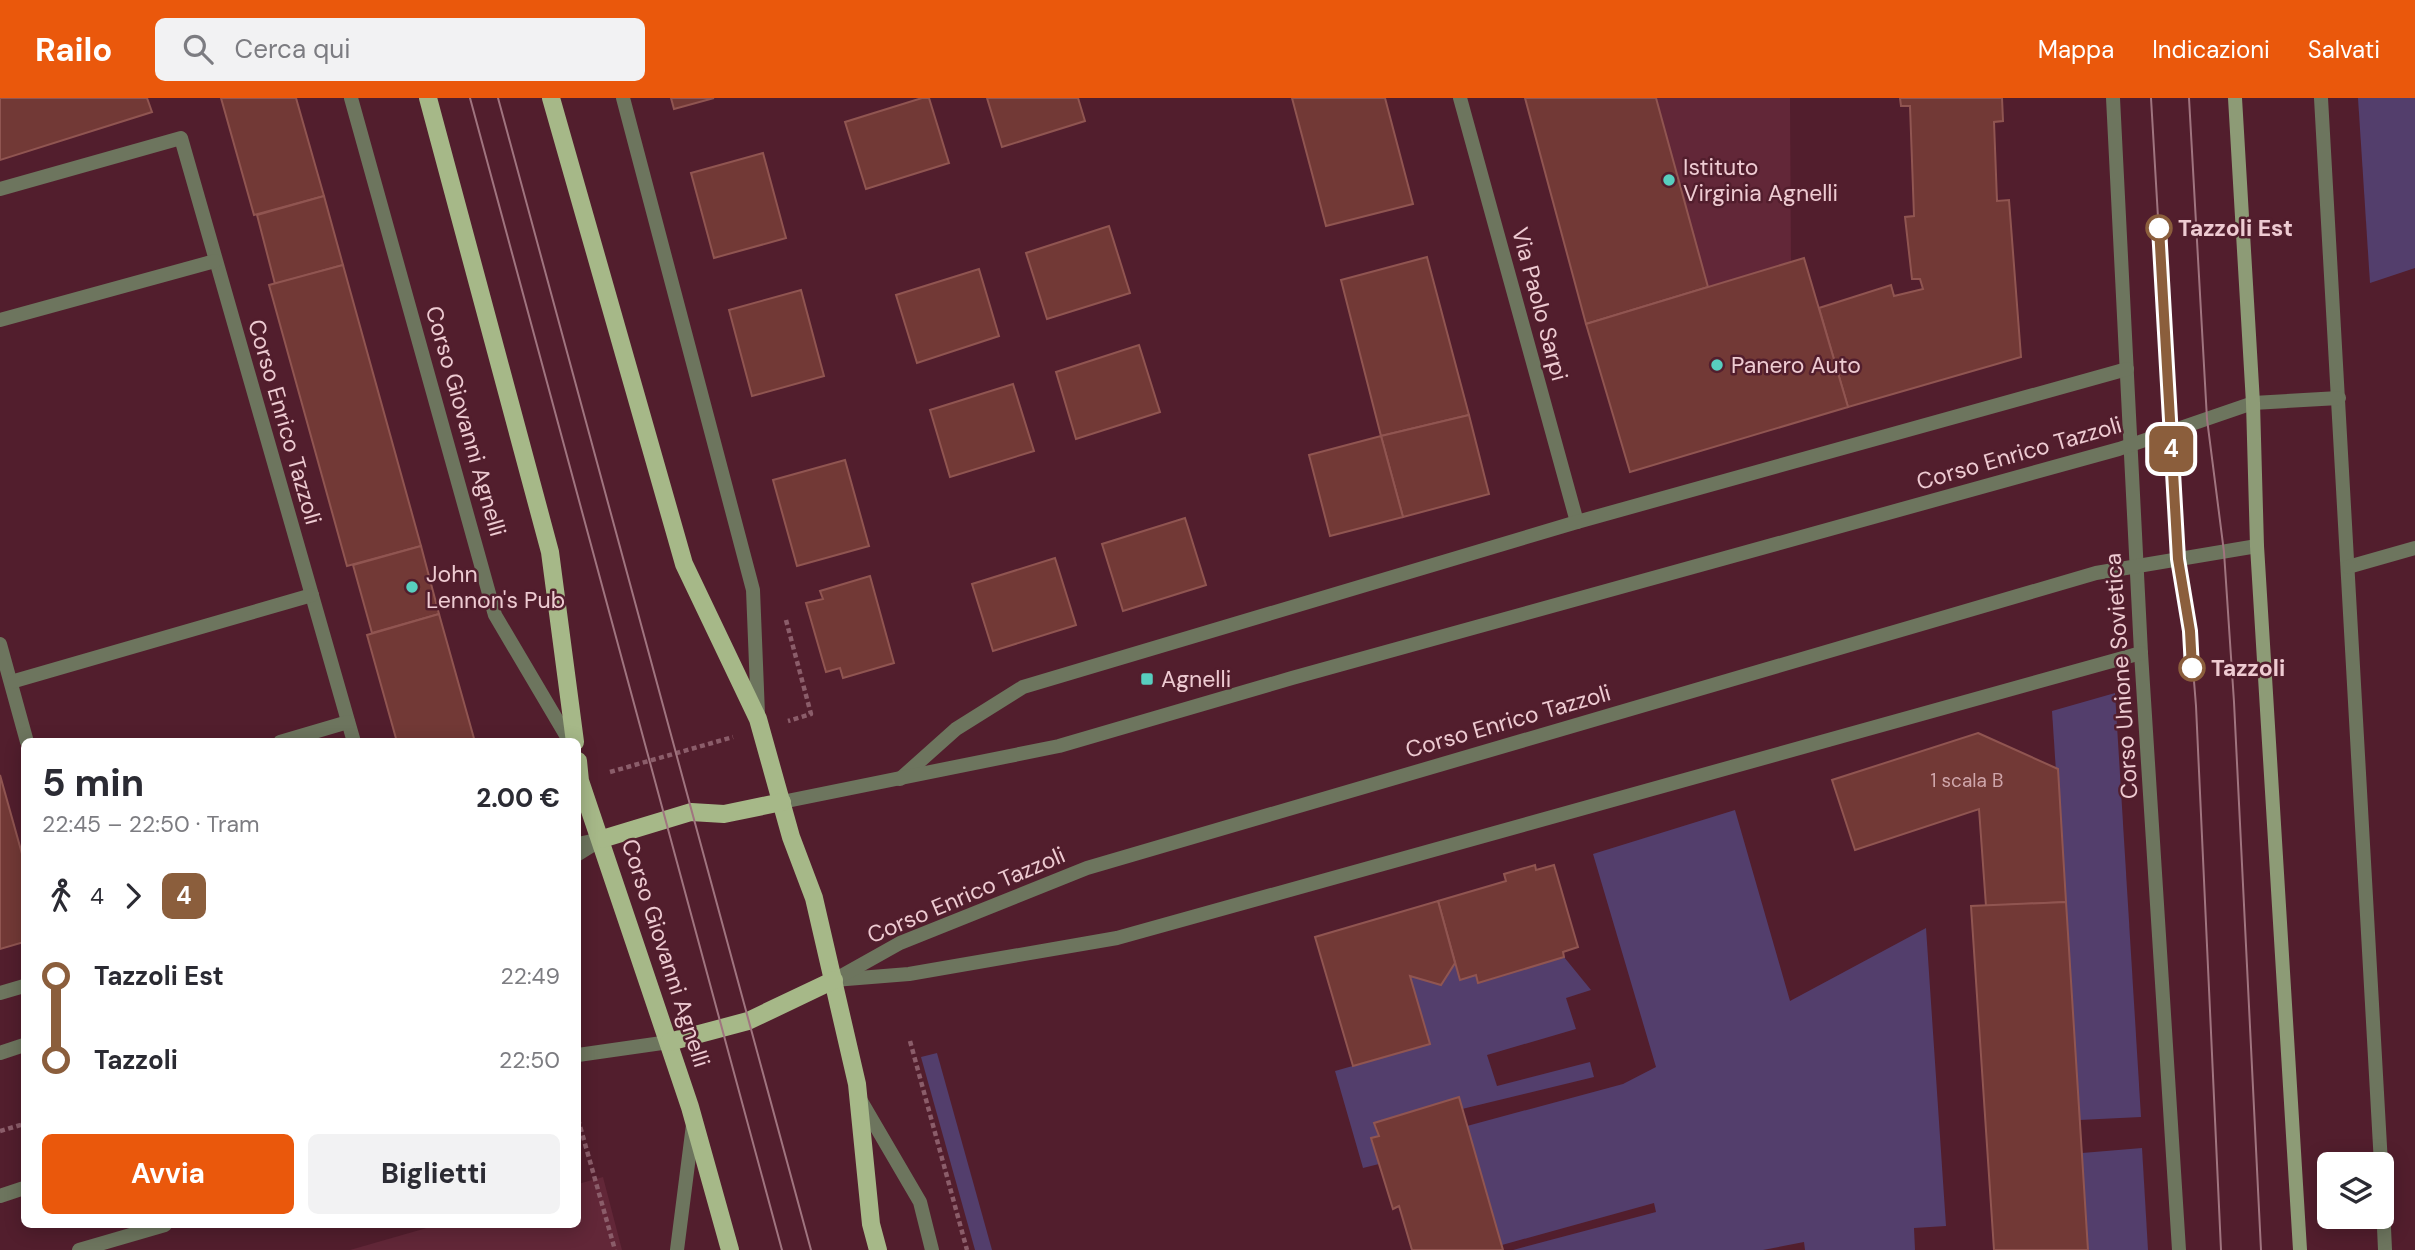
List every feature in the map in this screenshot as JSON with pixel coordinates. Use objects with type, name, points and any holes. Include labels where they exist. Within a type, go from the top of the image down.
[{"type":"main road","name":"Corso Giovanni Agnelli","points":[[428,98],[550,552],[573,738]]},
{"type":"main road","points":[[551,98],[684,564],[758,719],[797,854],[814,898],[858,1097],[871,1224],[878,1250]]},
{"type":"main road","points":[[2235,98],[2253,402],[2257,546],[2300,1250]]},
{"type":"main road","name":"Corso Giovanni Agnelli","points":[[581,784],[669,1042],[730,1250]]},
{"type":"main road","points":[[602,839],[691,813],[724,814],[782,803]]},
{"type":"main road","points":[[669,1042],[748,1021],[834,980]]},
{"type":"street","name":"Corso Giovanni Agnelli","points":[[351,98],[495,615],[571,738]]},
{"type":"street","points":[[623,98],[753,590],[758,719]]},
{"type":"street","name":"Via Paolo Sarpi","points":[[1460,98],[1577,522]]},
{"type":"street","name":"Corso Unione Sovietica","points":[[2113,98],[2136,566],[2179,1250]]},
{"type":"street","points":[[2321,98],[2380,1152]]},
{"type":"street","name":"Corso Enrico Tazzoli","points":[[0,190],[180,138],[353,738]]},
{"type":"street","points":[[0,320],[215,261]]},
{"type":"street","points":[[900,779],[956,729],[1023,687],[1577,522],[2127,369]]},
{"type":"street","name":"Corso Enrico Tazzoli","points":[[782,803],[1059,746],[1292,678],[2130,446],[2253,402],[2339,398]]},
{"type":"street","name":"Corso Enrico Tazzoli","points":[[834,980],[900,943],[1087,868],[2059,583],[2136,566],[2257,546]]},
{"type":"street","points":[[2348,567],[2415,548]]},
{"type":"street","points":[[11,682],[312,595]]},
{"type":"street","points":[[0,643],[26,738]]},
{"type":"street","name":"Corso Enrico Tazzoli","points":[[834,980],[909,974],[1117,938],[2141,653]]},
{"type":"street","points":[[294,738],[348,722]]},
{"type":"street","points":[[581,843],[602,839]]},
{"type":"street","points":[[581,852],[602,839]]},
{"type":"street","points":[[0,993],[21,987]]},
{"type":"street","points":[[581,1055],[669,1042]]},
{"type":"street","points":[[0,1053],[21,1046]]},
{"type":"street","points":[[858,1097],[920,1202],[932,1250]]},
{"type":"street","name":"Corso Giovanni Agnelli","points":[[677,1250],[694,1121]]},
{"type":"street","points":[[0,1196],[21,1189]]},
{"type":"street","points":[[79,1250],[155,1228]]},
{"type":"street","points":[[2384,1229],[2385,1250]]},
{"type":"path","points":[[625,768],[699,747]]},
{"type":"path","points":[[910,1041],[967,1250]]},
{"type":"path","points":[[0,1131],[21,1125]]},
{"type":"path","points":[[581,1130],[615,1250]]},
{"type":"shaded area","name":"Istituto Virginia Agnelli","points":[[1525,98],[1790,98],[1791,262],[1586,324]]},
{"type":"shaded area","points":[[2358,98],[2415,98],[2415,268],[2370,283]]},
{"type":"shaded area","points":[[2115,693],[2141,1117],[2079,1120],[2052,711]]},
{"type":"shaded area","points":[[1735,810],[1790,1001],[1926,928],[1946,1226],[1914,1228],[1915,1250],[1805,1250],[1804,1242],[1763,1250],[1513,1250],[1656,1212],[1654,1203],[1502,1245],[1467,1126],[1623,1084],[1656,1067],[1593,854]]},
{"type":"shaded area","points":[[1564,957],[1591,990],[1566,998],[1576,1029],[1487,1055],[1497,1086],[1590,1062],[1594,1077],[1462,1109],[1375,1124],[1379,1136],[1371,1138],[1379,1164],[1363,1168],[1335,1071],[1430,1044],[1410,976],[1455,963],[1460,980],[1476,975],[1479,982]]},
{"type":"shaded area","points":[[937,1053],[992,1250],[975,1250],[921,1057]]},
{"type":"shaded area","points":[[2142,1148],[2148,1250],[2088,1250],[2082,1153]]},
{"type":"shaded area","points":[[603,1177],[622,1250],[350,1250],[427,1228],[581,1228],[581,1183]]},
{"type":"building","points":[[0,98],[147,98],[152,112],[0,160]]},
{"type":"building","points":[[221,98],[296,98],[324,196],[254,215]]},
{"type":"building","points":[[671,98],[714,98],[674,109]]},
{"type":"building","points":[[929,98],[949,163],[866,189],[845,122]]},
{"type":"building","points":[[987,98],[1078,98],[1085,121],[1002,147]]},
{"type":"building","points":[[1292,98],[1385,98],[1413,204],[1326,226]]},
{"type":"building","points":[[1525,98],[1656,98],[1708,287],[1586,324]]},
{"type":"building","points":[[1900,98],[2002,98],[2003,121],[1994,122],[1997,201],[2009,200],[2021,357],[1848,407],[1819,308],[1891,285],[1894,296],[1923,289],[1920,279],[1912,279],[1905,217],[1914,216],[1910,106],[1901,106]]},
{"type":"building","points":[[763,153],[786,238],[714,258],[691,173]]},
{"type":"building","points":[[324,196],[343,265],[275,284],[257,215]]},
{"type":"building","points":[[1109,226],[1130,293],[1047,319],[1026,253]]},
{"type":"building","points":[[1427,257],[1469,415],[1381,436],[1341,280]]},
{"type":"building","name":"Panero Auto","points":[[1804,258],[1848,407],[1630,472],[1586,324]]},
{"type":"building","points":[[343,265],[421,546],[347,566],[269,285]]},
{"type":"building","points":[[979,269],[999,336],[917,363],[896,295]]},
{"type":"building","points":[[801,290],[824,376],[752,396],[729,310]]},
{"type":"building","points":[[1139,345],[1160,412],[1076,439],[1056,372]]},
{"type":"building","points":[[1013,384],[1034,451],[950,477],[930,410]]},
{"type":"building","points":[[1469,415],[1489,494],[1403,517],[1381,436]]},
{"type":"building","points":[[1381,436],[1403,517],[1330,536],[1309,455]]},
{"type":"building","points":[[845,460],[869,546],[797,566],[773,480]]},
{"type":"building","points":[[1185,518],[1206,585],[1123,611],[1102,544]]},
{"type":"building","points":[[421,546],[439,614],[372,633],[353,565]]},
{"type":"building","points":[[1055,558],[1076,625],[993,651],[972,584]]},
{"type":"building","points":[[870,576],[894,663],[843,678],[840,668],[826,672],[806,603],[823,599],[820,591]]},
{"type":"building","points":[[439,614],[474,738],[396,738],[367,635]]},
{"type":"building","points":[[1978,733],[2058,769],[2066,902],[1986,906],[1979,809],[1855,850],[1832,780]]},
{"type":"building","points":[[0,775],[21,850],[21,943],[0,949]]},
{"type":"building","points":[[1535,865],[1536,870],[1554,865],[1578,947],[1563,952],[1564,957],[1478,983],[1476,975],[1460,980],[1438,901],[1506,881],[1504,874]]},
{"type":"building","points":[[1438,901],[1455,963],[1441,985],[1410,976],[1430,1044],[1353,1066],[1315,937]]},
{"type":"building","points":[[2066,902],[2088,1250],[1994,1250],[1971,906]]},
{"type":"building","points":[[1459,1097],[1503,1250],[1412,1250],[1399,1206],[1393,1209],[1371,1138],[1379,1136],[1374,1123]]},
{"type":"tram line","points":[[470,98],[782,1250]]},
{"type":"tram line","points":[[498,98],[811,1250]]},
{"type":"tram line","points":[[2151,98],[2178,559],[2190,631],[2196,706],[2221,1250]]},
{"type":"tram line","points":[[2189,98],[2207,419],[2224,552],[2234,702],[2261,1250]]},
{"type":"tram line","name":"4","points":[[2159,228],[2178,559],[2190,631],[2192,668]]},
{"type":"place","name":"Istituto Virginia Agnelli","points":[[1669,180]]},
{"type":"place","name":"Tazzoli Est","points":[[2159,228]]},
{"type":"place","name":"Panero Auto","points":[[1717,365]]},
{"type":"place","name":"John Lennon's Pub","points":[[412,587]]},
{"type":"place","name":"Tazzoli","points":[[2192,668]]},
{"type":"place","name":"Agnelli","points":[[1147,679]]}]
